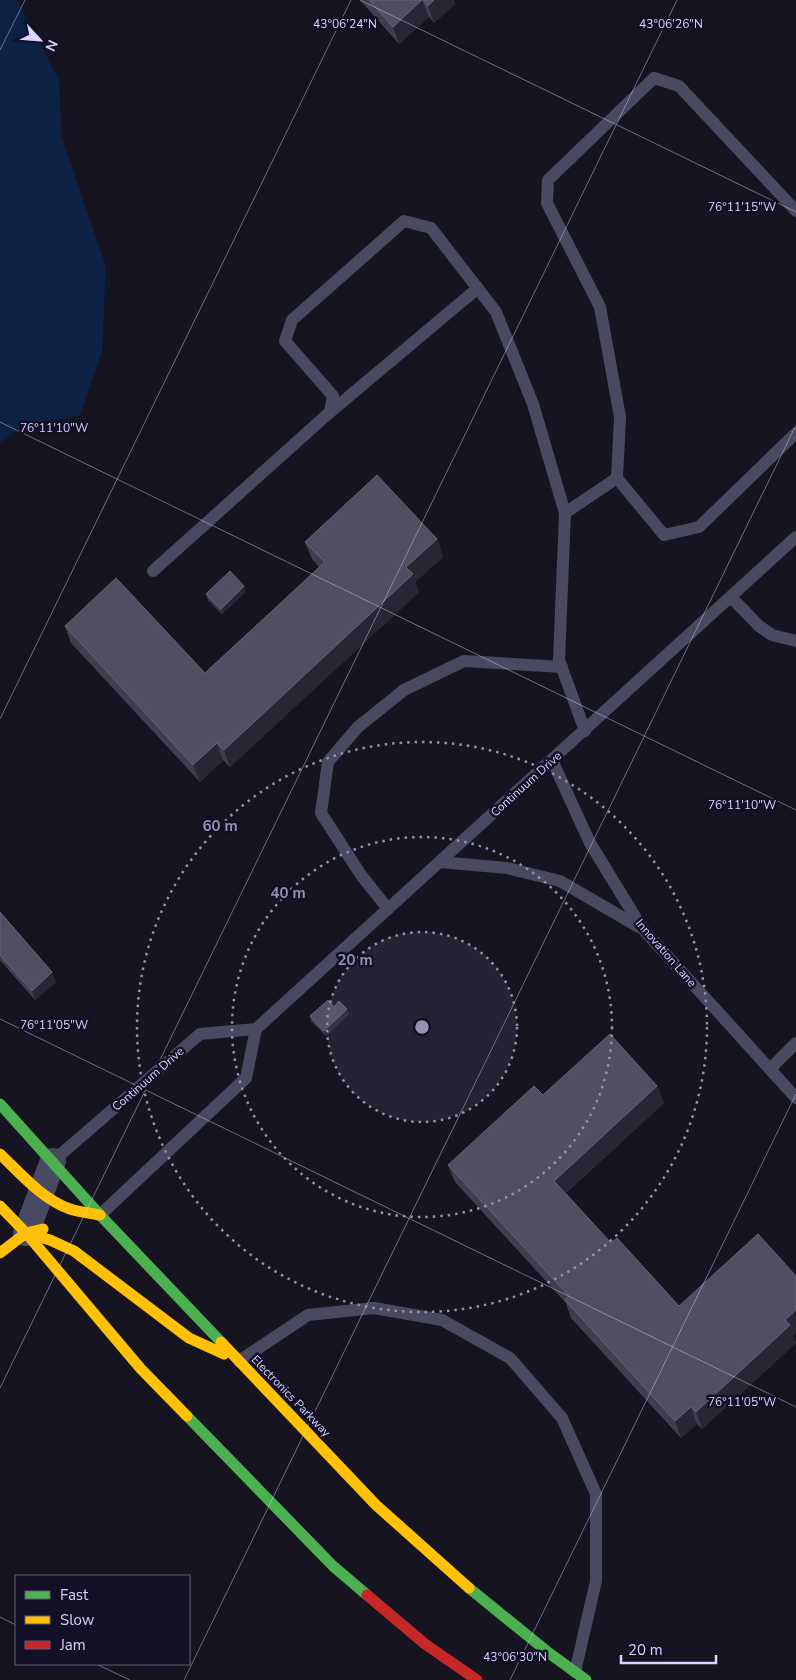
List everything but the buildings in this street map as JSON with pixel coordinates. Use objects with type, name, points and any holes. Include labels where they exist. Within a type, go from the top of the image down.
[{"type":"main road","name":"Electronics Parkway","points":[[0,1104],[100,1215],[376,1505],[470,1589],[586,1680]]},
{"type":"main road","points":[[0,1154],[42,1192],[69,1209],[100,1215]]},
{"type":"main road","points":[[0,1206],[26,1233],[141,1369],[333,1566],[425,1644],[477,1680]]},
{"type":"main road","points":[[72,1222],[100,1215]]},
{"type":"main road","points":[[0,1253],[26,1233],[54,1226]]},
{"type":"main road","points":[[26,1233],[50,1240],[74,1251],[189,1338],[239,1361]]},
{"type":"street","points":[[26,1233],[53,1161]]},
{"type":"lane","points":[[796,211],[679,86],[654,78],[548,180],[547,203],[600,307],[620,417],[617,478],[664,535],[699,526],[796,433]]},
{"type":"lane","points":[[153,571],[330,412],[333,396],[285,341],[292,320],[404,221],[431,228],[496,312],[533,404],[565,513],[559,660],[585,731]]},
{"type":"lane","points":[[326,415],[478,288]]},
{"type":"lane","points":[[565,513],[617,478]]},
{"type":"lane","name":"Continuum Drive","points":[[53,1161],[200,1034],[256,1029],[796,537]]},
{"type":"lane","points":[[731,597],[759,626],[772,635],[796,641]]},
{"type":"lane","points":[[388,910],[361,875],[321,813],[328,762],[358,727],[404,690],[464,661],[562,667]]},
{"type":"lane","name":"Innovation Lane","points":[[552,760],[590,843],[642,928],[796,1098]]},
{"type":"lane","points":[[440,862],[507,868],[560,881],[642,928]]},
{"type":"lane","points":[[100,1215],[246,1078],[256,1029]]},
{"type":"lane","points":[[770,1069],[796,1043]]},
{"type":"lane","points":[[239,1361],[308,1315],[374,1308],[442,1320],[510,1358],[562,1418],[596,1494],[596,1582],[575,1672]]},
{"type":"water","points":[[0,0],[16,0],[18,2],[59,80],[62,138],[106,267],[102,352],[80,415],[20,427],[0,443]]},
{"type":"traffic: fast","points":[[0,1104],[100,1215],[221,1342]]},
{"type":"traffic: fast","points":[[187,1416],[333,1566],[367,1595]]},
{"type":"traffic: fast","points":[[469,1588],[549,1653],[586,1680]]},
{"type":"traffic: slow","points":[[0,1154],[32,1185],[50,1199],[70,1209],[100,1215]]},
{"type":"traffic: slow","points":[[0,1206],[26,1233],[141,1369],[187,1416]]},
{"type":"traffic: slow","points":[[0,1253],[26,1233],[43,1229]]},
{"type":"traffic: slow","points":[[26,1233],[50,1240],[74,1251],[189,1338],[224,1354]]},
{"type":"traffic: slow","points":[[221,1342],[376,1505],[469,1588]]},
{"type":"traffic: jam","points":[[367,1595],[425,1644],[477,1680]]}]
